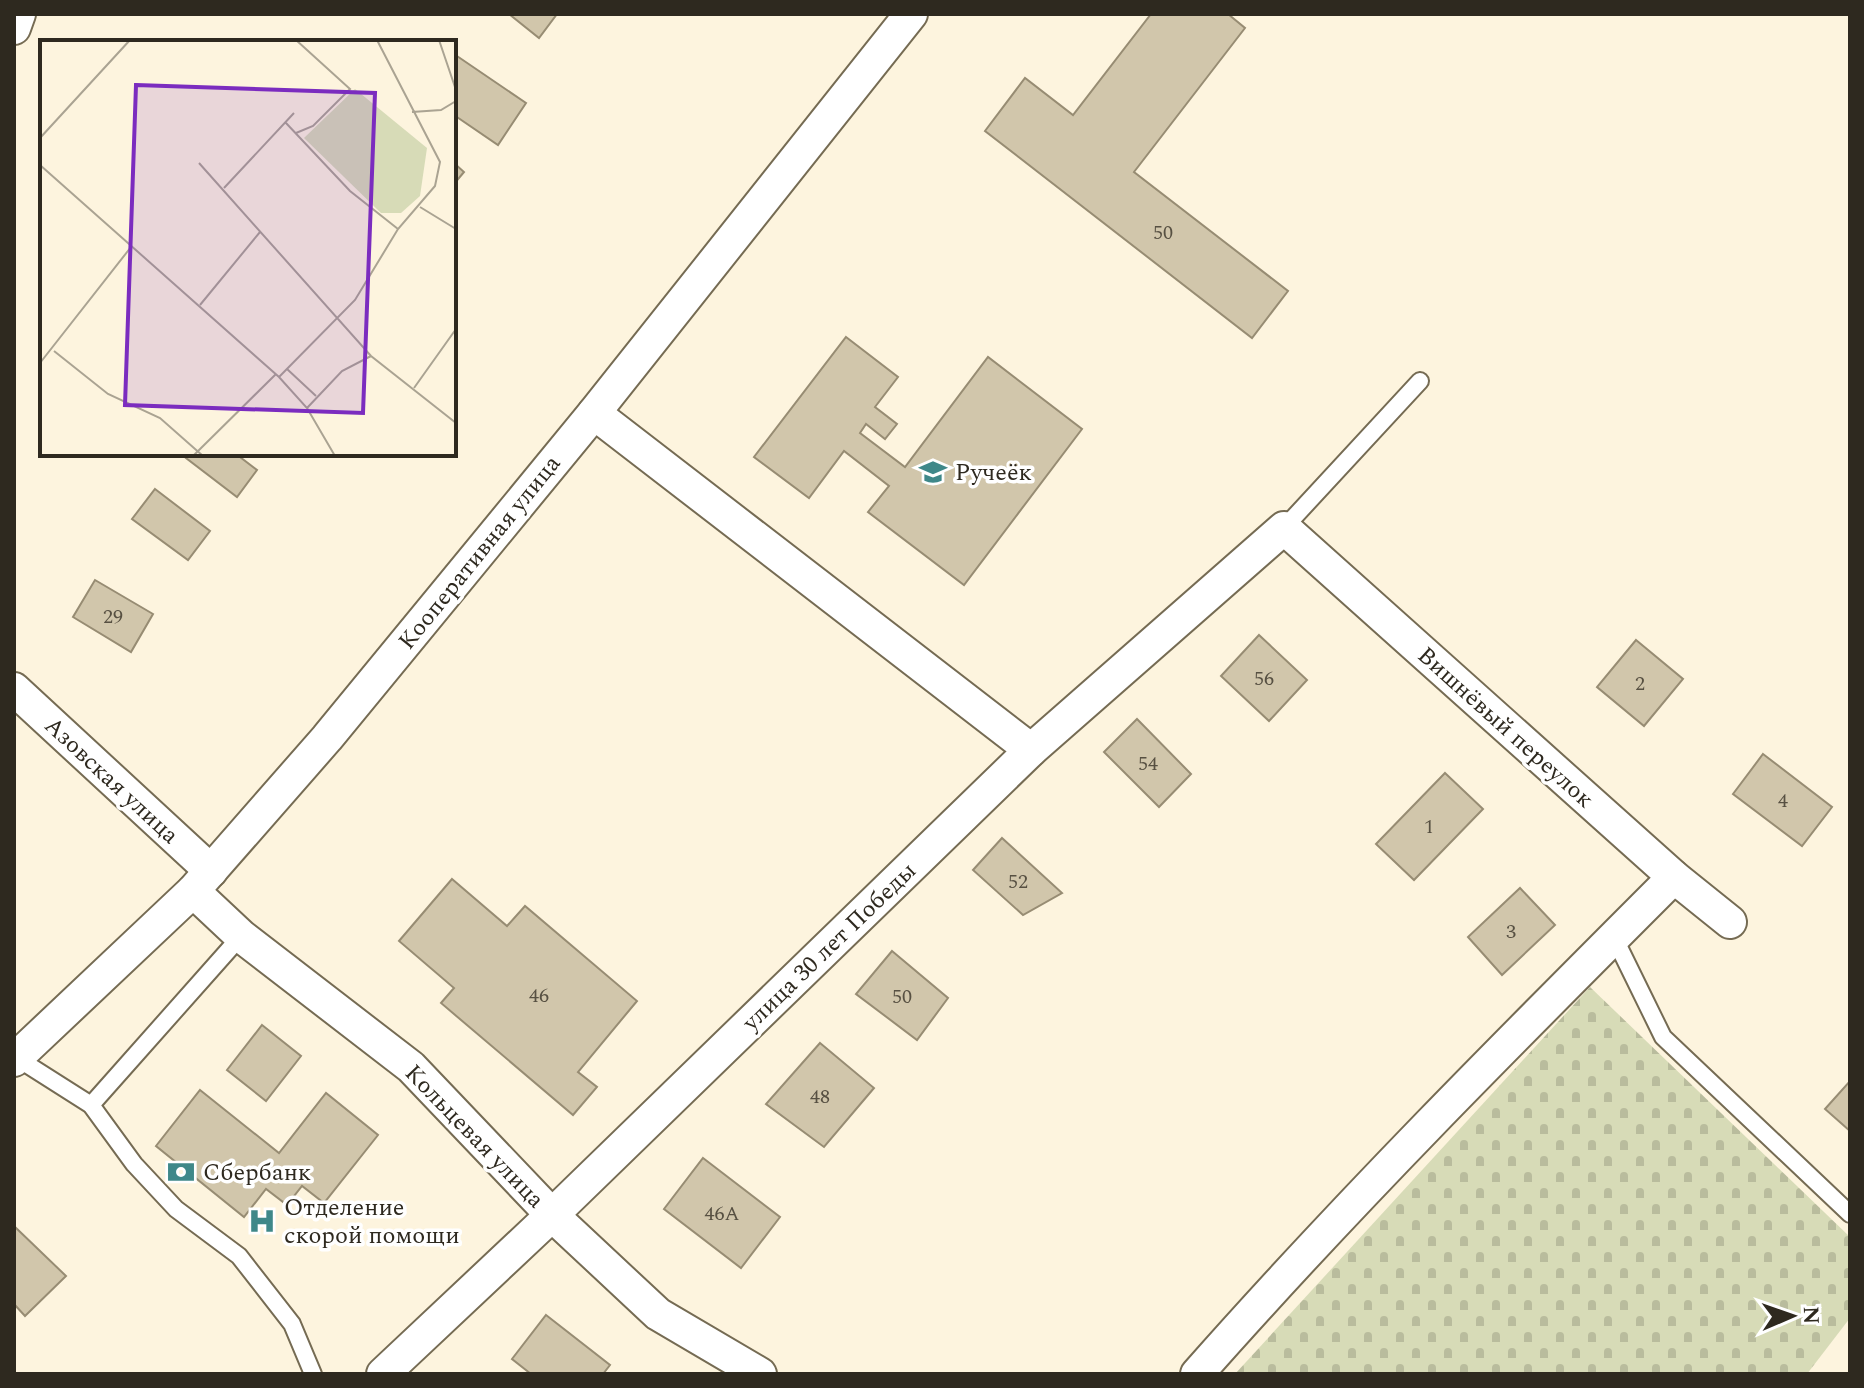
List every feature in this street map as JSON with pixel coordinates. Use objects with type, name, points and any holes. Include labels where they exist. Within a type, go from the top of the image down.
[{"type":"street","points":[[14,28],[19,14]]},
{"type":"street","name":"Кооперативная улица","points":[[16,1059],[202,881],[327,738],[594,413],[911,14]]},
{"type":"street","points":[[594,413],[1031,750]]},
{"type":"street","name":"улица 30 лет Победы","points":[[383,1374],[552,1215],[1031,750],[1284,528]]},
{"type":"street","name":"Вишнёвый переулок","points":[[1284,528],[1674,877],[1730,922]]},
{"type":"street","name":"Азовская улица","points":[[14,689],[202,881]]},
{"type":"street","points":[[1197,1374],[1366,1188],[1674,877]]},
{"type":"street","name":"Кольцевая улица","points":[[202,881],[241,936],[411,1067],[552,1215],[658,1314],[760,1374]]},
{"type":"lane","points":[[1284,528],[1420,381]]},
{"type":"lane","points":[[91,1105],[241,936]]},
{"type":"lane","points":[[1614,937],[1663,1037],[1850,1214]]},
{"type":"lane","points":[[16,1059],[91,1105],[134,1164],[176,1209],[239,1256],[292,1324],[313,1374]]},
{"type":"green space","points":[[1590,987],[1850,1237],[1850,1318],[1807,1374],[1235,1374]]},
{"type":"building","points":[[509,14],[557,14],[539,38]]},
{"type":"building","points":[[1151,14],[1228,14],[1245,28],[1134,172],[1288,291],[1252,338],[985,131],[1025,78],[1073,115]]},
{"type":"building","points":[[456,55],[526,103],[498,145],[456,116]]},
{"type":"building","points":[[456,165],[464,172],[456,182]]},
{"type":"building","points":[[846,337],[898,377],[875,407],[897,424],[885,439],[866,424],[860,433],[905,467],[988,357],[1082,429],[964,585],[868,512],[889,486],[844,451],[809,498],[754,457]]},
{"type":"building","points":[[239,456],[257,470],[237,497],[186,458]]},
{"type":"building","points":[[155,489],[210,531],[188,560],[132,519]]},
{"type":"building","points":[[95,580],[153,614],[131,652],[73,617]]},
{"type":"building","points":[[1259,635],[1307,680],[1269,721],[1221,676]]},
{"type":"building","points":[[1636,640],[1683,679],[1644,726],[1597,687]]},
{"type":"building","points":[[1137,719],[1191,774],[1159,807],[1104,752]]},
{"type":"building","points":[[1763,754],[1832,807],[1802,846],[1733,794]]},
{"type":"building","points":[[1445,773],[1483,809],[1414,880],[1376,844]]},
{"type":"building","points":[[1002,838],[1062,893],[1023,915],[973,870]]},
{"type":"building","points":[[452,879],[507,926],[525,906],[637,1001],[578,1072],[597,1087],[573,1115],[441,1003],[454,988],[399,941]]},
{"type":"building","points":[[1520,888],[1555,925],[1502,975],[1468,937]]},
{"type":"building","points":[[892,951],[948,998],[917,1040],[856,994]]},
{"type":"building","points":[[262,1025],[301,1056],[266,1101],[227,1070]]},
{"type":"building","points":[[820,1043],[874,1088],[824,1147],[766,1104]]},
{"type":"building","points":[[1850,1081],[1850,1131],[1825,1109]]},
{"type":"building","points":[[200,1090],[279,1153],[326,1093],[378,1135],[324,1203],[302,1186],[287,1205],[266,1189],[244,1217],[156,1146]]},
{"type":"building","points":[[703,1158],[780,1217],[741,1268],[664,1209]]},
{"type":"building","points":[[14,1226],[66,1276],[25,1316],[14,1304]]},
{"type":"building","points":[[546,1315],[610,1365],[603,1374],[531,1374],[512,1359]]},
{"type":"place","name":"Ручеёк","points":[[933,472]]},
{"type":"place","name":"Сбербанк","points":[[181,1172]]},
{"type":"place","name":"Отделение скорой помощи","points":[[262,1221]]}]
